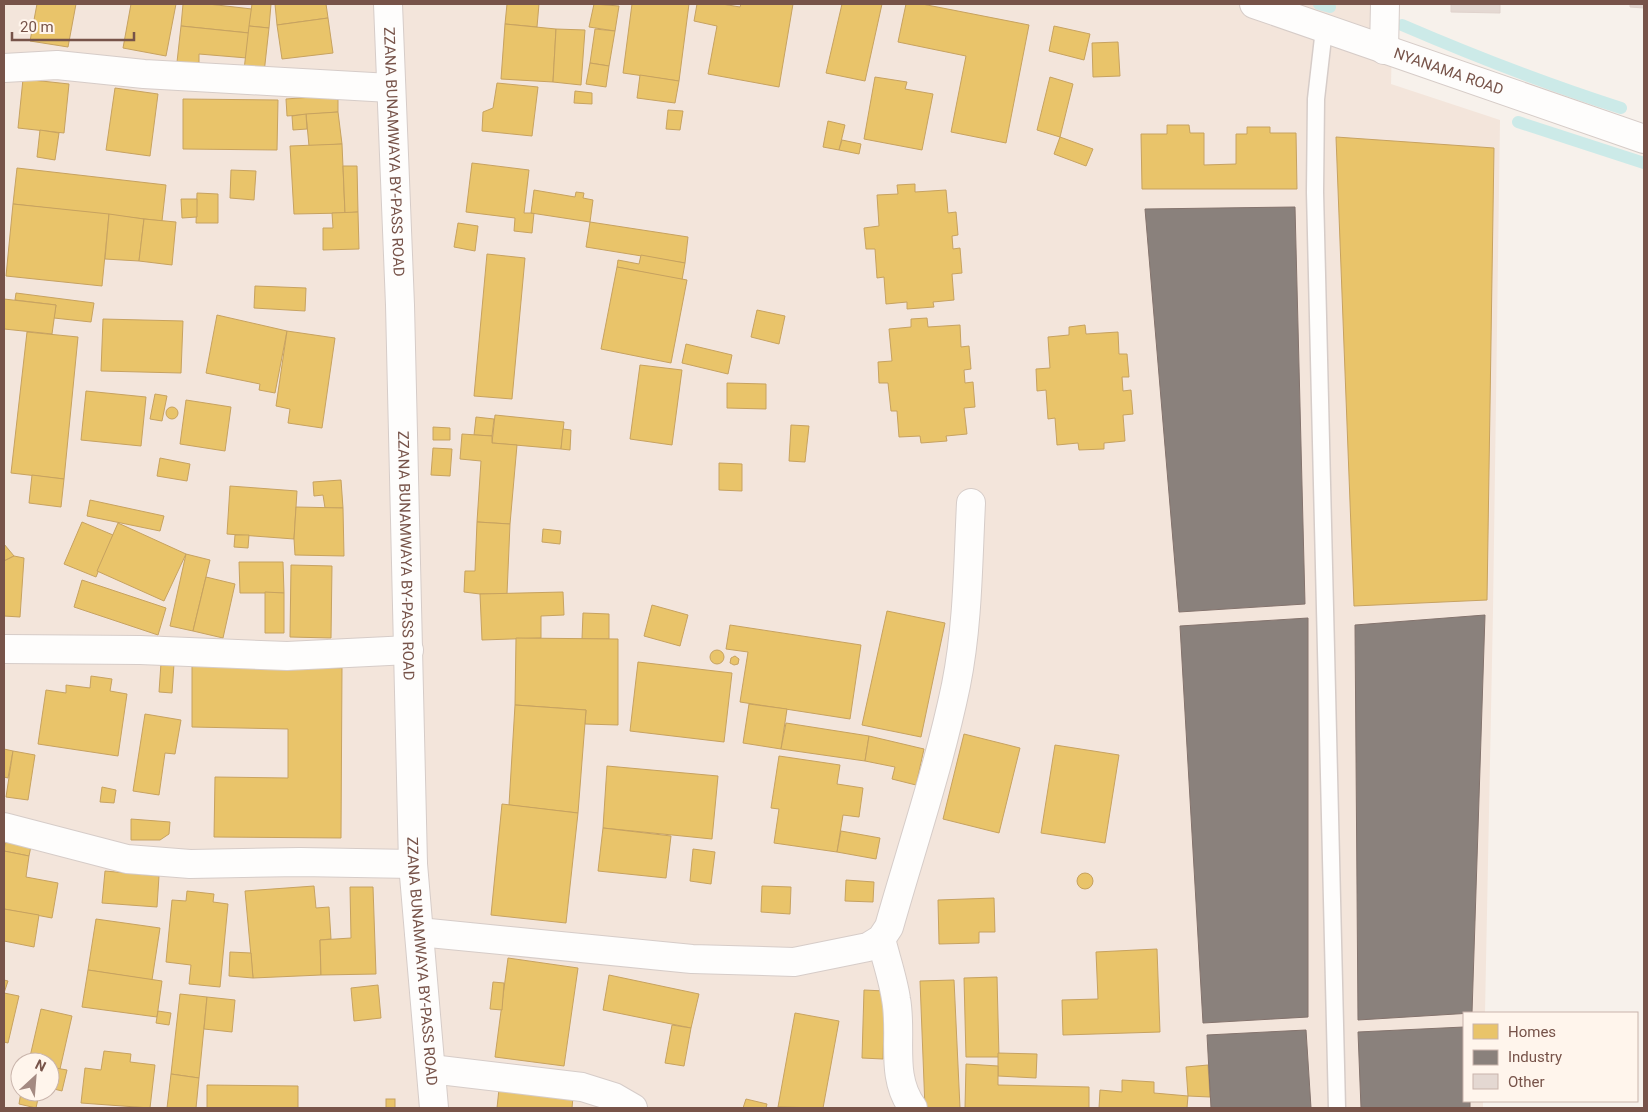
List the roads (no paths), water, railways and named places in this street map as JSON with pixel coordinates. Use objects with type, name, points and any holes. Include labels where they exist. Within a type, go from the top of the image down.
[{"type":"street","name":"ZZANA BUNAMWAYA BY-PASS ROAD","points":[[388,4],[400,305],[413,864],[434,1108]]},
{"type":"street","name":"NYANAMA ROAD","points":[[1254,4],[1644,139]]},
{"type":"street","points":[[1384,50],[1385,4]]},
{"type":"street","points":[[4,68],[57,65],[144,74],[390,88]]},
{"type":"street","points":[[419,932],[692,959],[794,962],[868,947],[881,939],[889,927],[943,741],[956,683],[965,624],[971,503]]},
{"type":"street","points":[[4,649],[140,650],[287,656],[409,650]]},
{"type":"street","points":[[4,828],[127,859],[190,864],[300,862],[413,864]]},
{"type":"street","points":[[881,939],[897,1000],[898,1068],[903,1096],[913,1108]]},
{"type":"street","points":[[431,1069],[582,1087],[614,1097],[633,1108]]},
{"type":"lane","points":[[1324,29],[1316,99],[1315,192],[1337,1108]]},
{"type":"waterway","points":[[1319,4],[1330,7]]},
{"type":"waterway","points":[[1402,25],[1510,69],[1621,108]]},
{"type":"waterway","points":[[1518,122],[1644,163]]}]
